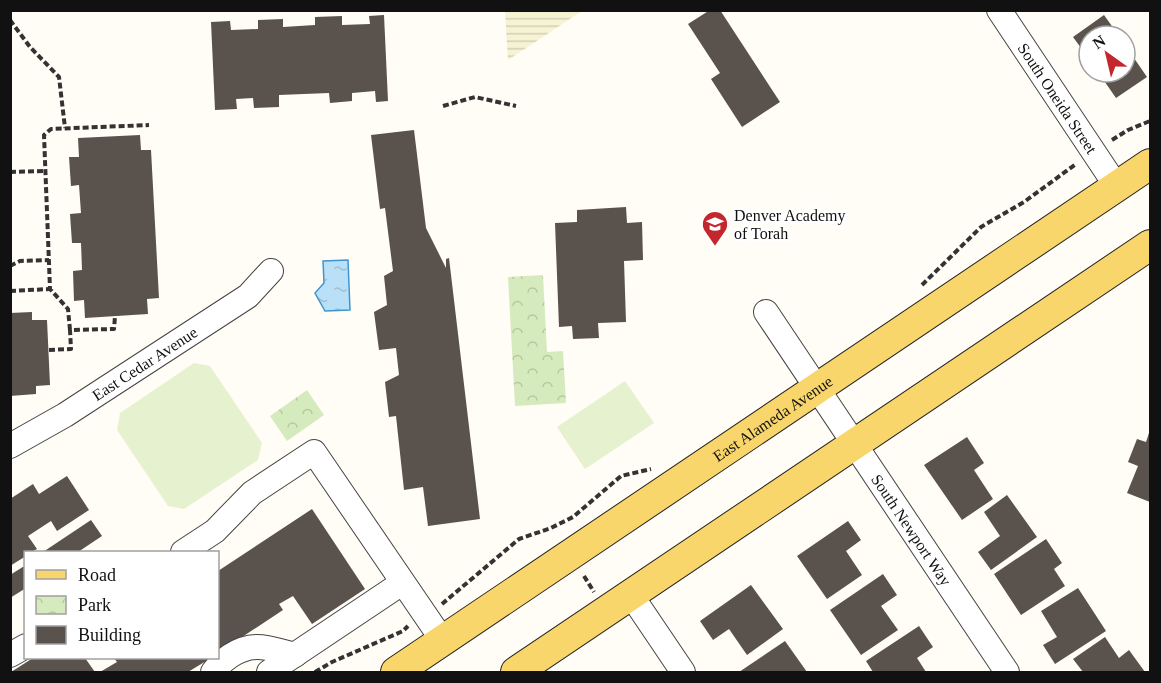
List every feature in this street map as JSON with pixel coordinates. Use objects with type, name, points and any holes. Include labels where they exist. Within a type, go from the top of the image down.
[{"type":"main road","name":"East Alameda Avenue","points":[[396,672],[1150,164]]},
{"type":"main road","points":[[516,672],[1150,245]]},
{"type":"street","name":"South Oneida Street","points":[[999,10],[1117,187]]},
{"type":"street","name":"East Cedar Avenue","points":[[10,446],[65,415],[248,296],[271,271]]},
{"type":"street","name":"South Newport Way","points":[[766,312],[1007,672]]},
{"type":"street","points":[[185,551],[215,531],[252,493],[314,452],[443,641]]},
{"type":"street","points":[[269,672],[402,583]]},
{"type":"street","points":[[631,595],[683,672]]},
{"type":"street","points":[[213,672],[220,663],[249,646],[295,655]]},
{"type":"street","points":[[10,656],[24,647]]},
{"type":"path","points":[[10,20],[30,47],[59,77],[65,128]]},
{"type":"path","points":[[443,106],[475,97],[516,106]]},
{"type":"path","points":[[1108,144],[1128,130],[1150,121]]},
{"type":"path","points":[[49,350],[71,349],[68,309],[50,289],[45,135],[51,129],[149,125]]},
{"type":"path","points":[[914,290],[924,284],[981,227],[1024,202],[1076,164]]},
{"type":"path","points":[[10,172],[45,171]]},
{"type":"path","points":[[10,266],[20,261],[49,260]]},
{"type":"path","points":[[10,291],[50,289]]},
{"type":"path","points":[[70,330],[114,329],[115,316]]},
{"type":"path","points":[[315,672],[332,662],[403,631],[424,613],[443,603],[519,539],[551,528],[573,517],[621,477],[653,468]]},
{"type":"path","points":[[578,568],[597,596]]},
{"type":"shaded area","points":[[505,10],[582,11],[508,60]]},
{"type":"green space","points":[[543,275],[547,352],[563,351],[566,403],[515,406],[508,277]]},
{"type":"green space","points":[[194,363],[210,366],[262,443],[258,460],[184,509],[168,506],[117,430],[120,413]]},
{"type":"green space","points":[[625,381],[654,423],[585,469],[557,427]]},
{"type":"green space","points":[[307,390],[324,415],[287,441],[270,416]]},
{"type":"water","points":[[348,260],[350,310],[325,311],[315,293],[324,283],[323,261]]},
{"type":"building","points":[[710,10],[720,10],[780,102],[742,127],[711,79],[720,73],[688,24]]},
{"type":"building","points":[[384,15],[388,101],[376,102],[375,91],[352,93],[352,101],[330,103],[329,93],[279,95],[279,107],[254,108],[253,98],[236,99],[237,109],[215,110],[211,22],[230,21],[231,30],[258,29],[258,20],[283,19],[283,27],[315,25],[315,17],[342,16],[342,25],[370,24],[369,16]]},
{"type":"building","points":[[1104,15],[1110,24],[1091,24]]},
{"type":"building","points":[[1137,62],[1147,77],[1137,84]]},
{"type":"building","points":[[1106,84],[1137,84],[1116,98]]},
{"type":"building","points":[[414,130],[426,228],[446,268],[446,259],[449,258],[480,519],[428,526],[423,487],[404,490],[396,416],[389,417],[385,382],[399,375],[396,348],[379,350],[374,312],[387,305],[384,276],[393,271],[385,208],[380,209],[371,135]]},
{"type":"building","points":[[140,135],[141,150],[151,150],[159,298],[147,299],[148,314],[85,318],[84,300],[74,301],[73,271],[82,270],[81,243],[72,243],[70,214],[81,213],[79,185],[71,186],[69,157],[79,157],[78,138]]},
{"type":"building","points":[[626,207],[627,223],[642,222],[643,260],[624,261],[626,322],[598,323],[599,338],[573,339],[572,326],[559,327],[555,223],[577,222],[577,210]]},
{"type":"building","points":[[32,312],[32,320],[47,320],[50,385],[36,386],[36,394],[10,396],[10,313]]},
{"type":"building","points":[[1150,430],[1150,502],[1127,493],[1138,466],[1128,462],[1137,439],[1146,442]]},
{"type":"building","points":[[967,437],[984,463],[974,470],[993,499],[962,520],[924,465]]},
{"type":"building","points":[[67,476],[89,510],[57,531],[51,521],[28,536],[37,549],[24,551],[24,557],[10,566],[10,499],[33,484],[39,494]]},
{"type":"building","points":[[1007,495],[1037,537],[991,570],[978,552],[1000,536],[984,512]]},
{"type":"building","points":[[312,509],[365,589],[312,624],[293,596],[279,604],[283,610],[219,652],[219,570]]},
{"type":"building","points":[[91,520],[102,536],[80,551],[44,551]]},
{"type":"building","points":[[848,521],[861,540],[846,551],[862,575],[827,599],[797,556]]},
{"type":"building","points":[[1046,539],[1062,563],[1054,569],[1065,586],[1021,615],[994,574]]},
{"type":"building","points":[[24,566],[24,589],[10,598],[10,575]]},
{"type":"building","points":[[883,574],[897,595],[881,606],[898,630],[861,655],[830,610]]},
{"type":"building","points":[[751,585],[783,629],[747,655],[729,629],[713,640],[700,621]]},
{"type":"building","points":[[1078,588],[1106,631],[1055,664],[1043,645],[1057,637],[1041,611]]},
{"type":"building","points":[[919,626],[933,647],[917,658],[926,672],[873,672],[866,661]]},
{"type":"building","points":[[1105,637],[1119,658],[1129,650],[1145,672],[1083,672],[1073,659]]},
{"type":"building","points":[[785,641],[807,672],[739,672]]},
{"type":"building","points":[[31,659],[86,659],[95,672],[11,672]]},
{"type":"building","points":[[115,659],[209,659],[188,672],[100,672],[117,662]]},
{"type":"place","name":"Denver Academy of Torah","points":[[715,247]]}]
